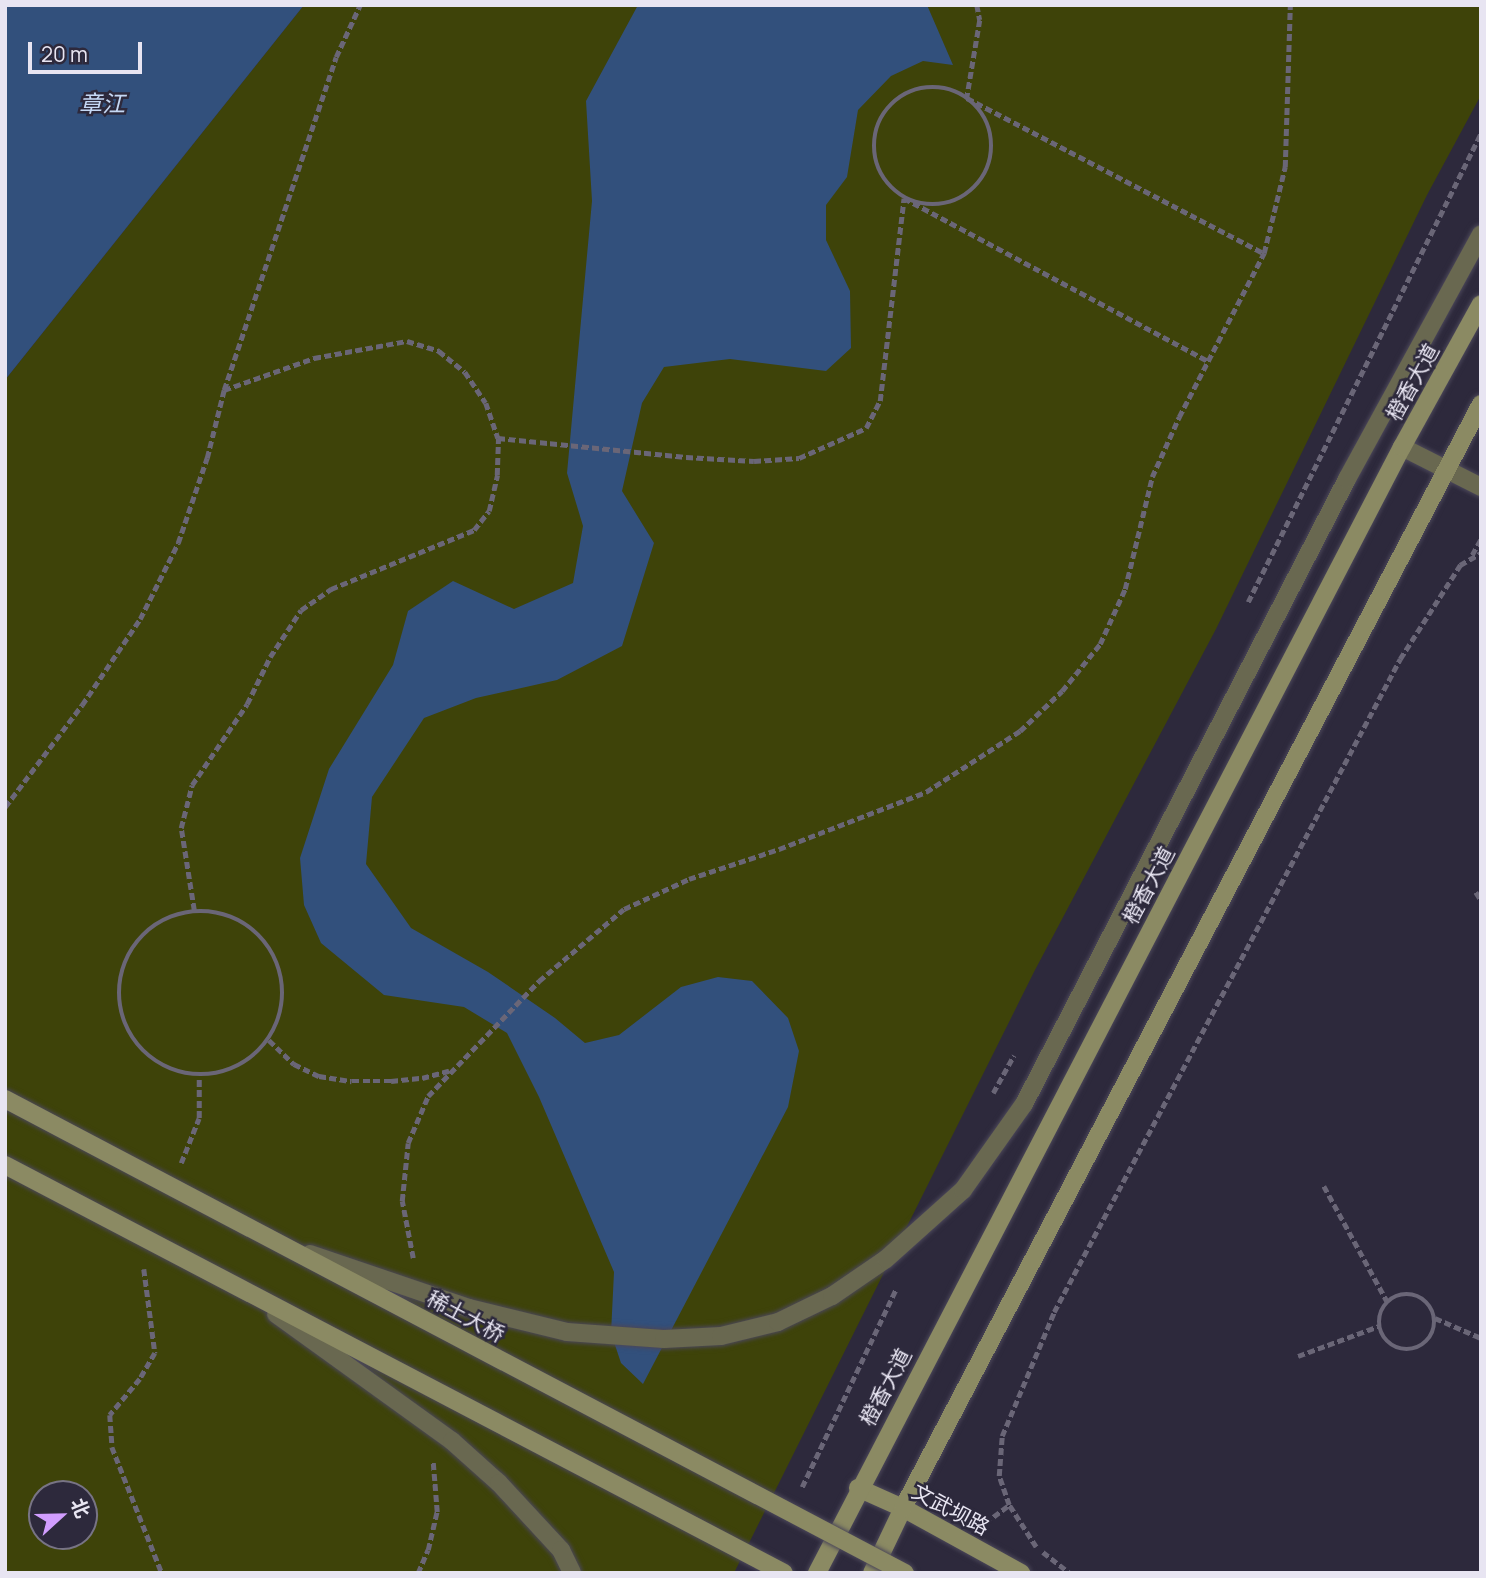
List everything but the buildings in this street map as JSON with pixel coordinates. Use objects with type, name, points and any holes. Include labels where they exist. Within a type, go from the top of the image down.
[{"type":"main road","name":"橙香大道","points":[[817,1573],[858,1488],[1402,447],[1481,304]]},
{"type":"main road","points":[[872,1573],[903,1508],[1481,404]]},
{"type":"main road","name":"稀土大桥","points":[[5,1100],[905,1573]]},
{"type":"main road","points":[[5,1166],[784,1573]]},
{"type":"main road","name":"文武坝路","points":[[858,1488],[903,1508],[1021,1573]]},
{"type":"street","points":[[276,1242],[469,1308],[567,1332],[664,1339],[721,1336],[778,1322],[832,1296],[886,1259],[963,1190],[1024,1104],[1347,479],[1481,234]]},
{"type":"street","points":[[1402,447],[1481,487]]},
{"type":"street","points":[[245,1291],[452,1441],[499,1483],[552,1540],[572,1573]]},
{"type":"path","points":[[5,807],[82,705],[140,620],[178,543],[207,458],[224,390],[336,57],[360,5]]},
{"type":"path","points":[[967,98],[981,20],[976,5]]},
{"type":"path","points":[[477,1047],[539,981],[624,909],[689,878],[779,849],[926,792],[1020,731],[1062,691],[1100,644],[1125,589],[1152,477],[1264,253],[1285,167],[1290,5]]},
{"type":"path","points":[[1208,361],[904,198],[889,186],[876,160],[875,131],[882,114],[895,99],[912,90],[931,86],[950,89],[1264,253]]},
{"type":"path","points":[[904,198],[921,204],[939,205],[956,201],[971,191],[983,178],[992,144],[984,118],[967,98]]},
{"type":"path","points":[[498,438],[686,457],[754,461],[799,458],[866,428],[880,401],[904,198]]},
{"type":"path","points":[[194,911],[181,828],[192,785],[247,704],[270,657],[301,610],[331,589],[474,530],[489,511],[497,475],[498,438],[486,403],[465,372],[439,351],[407,341],[314,358],[224,390]]},
{"type":"path","points":[[1070,1573],[1037,1548],[1009,1505],[999,1476],[1002,1436],[1054,1312],[1394,671],[1460,565],[1471,556],[1481,539]]},
{"type":"path","points":[[1471,556],[1481,553]]},
{"type":"path","points":[[1476,892],[1481,900]]},
{"type":"path","points":[[194,911],[215,911],[252,928],[277,961],[283,982],[279,1022],[269,1040],[255,1056],[239,1067],[219,1074],[199,1076],[157,1063],[139,1048],[126,1028],[119,1006],[119,982],[125,959],[137,940],[155,924],[194,911]]},
{"type":"path","points":[[269,1040],[293,1064],[319,1076],[352,1081],[391,1081],[422,1079],[450,1071]]},
{"type":"path","points":[[179,1167],[200,1118],[199,1076]]},
{"type":"path","points":[[1324,1185],[1387,1301]]},
{"type":"path","points":[[143,1267],[155,1353],[140,1379],[110,1415],[111,1436],[112,1447],[162,1573]]},
{"type":"path","points":[[1398,1295],[1422,1298],[1431,1307],[1434,1318],[1434,1330],[1427,1341],[1418,1348],[1406,1350],[1393,1346],[1384,1338],[1379,1326],[1380,1313],[1387,1301],[1398,1295]]},
{"type":"path","points":[[1434,1318],[1481,1338]]},
{"type":"path","points":[[1298,1356],[1379,1326]]},
{"type":"green space","points":[[304,5],[1481,5],[1481,95],[1427,195],[1216,629],[1035,970],[734,1573],[5,1573],[5,380]]},
{"type":"water","name":"章江","points":[[5,5],[304,5],[5,380]]},
{"type":"water","points":[[638,5],[927,5],[953,65],[923,61],[891,76],[858,110],[847,177],[826,205],[826,240],[850,291],[851,348],[826,371],[730,359],[664,367],[642,403],[622,491],[654,543],[622,646],[557,680],[476,698],[424,718],[372,797],[366,864],[411,928],[488,972],[555,1018],[585,1043],[619,1035],[681,987],[718,977],[752,981],[788,1018],[799,1051],[788,1107],[643,1384],[621,1363],[611,1333],[614,1272],[539,1097],[507,1033],[464,1007],[384,995],[321,943],[304,905],[300,858],[329,769],[393,665],[408,611],[453,581],[514,609],[573,583],[583,526],[567,473],[592,201],[586,101]]}]
